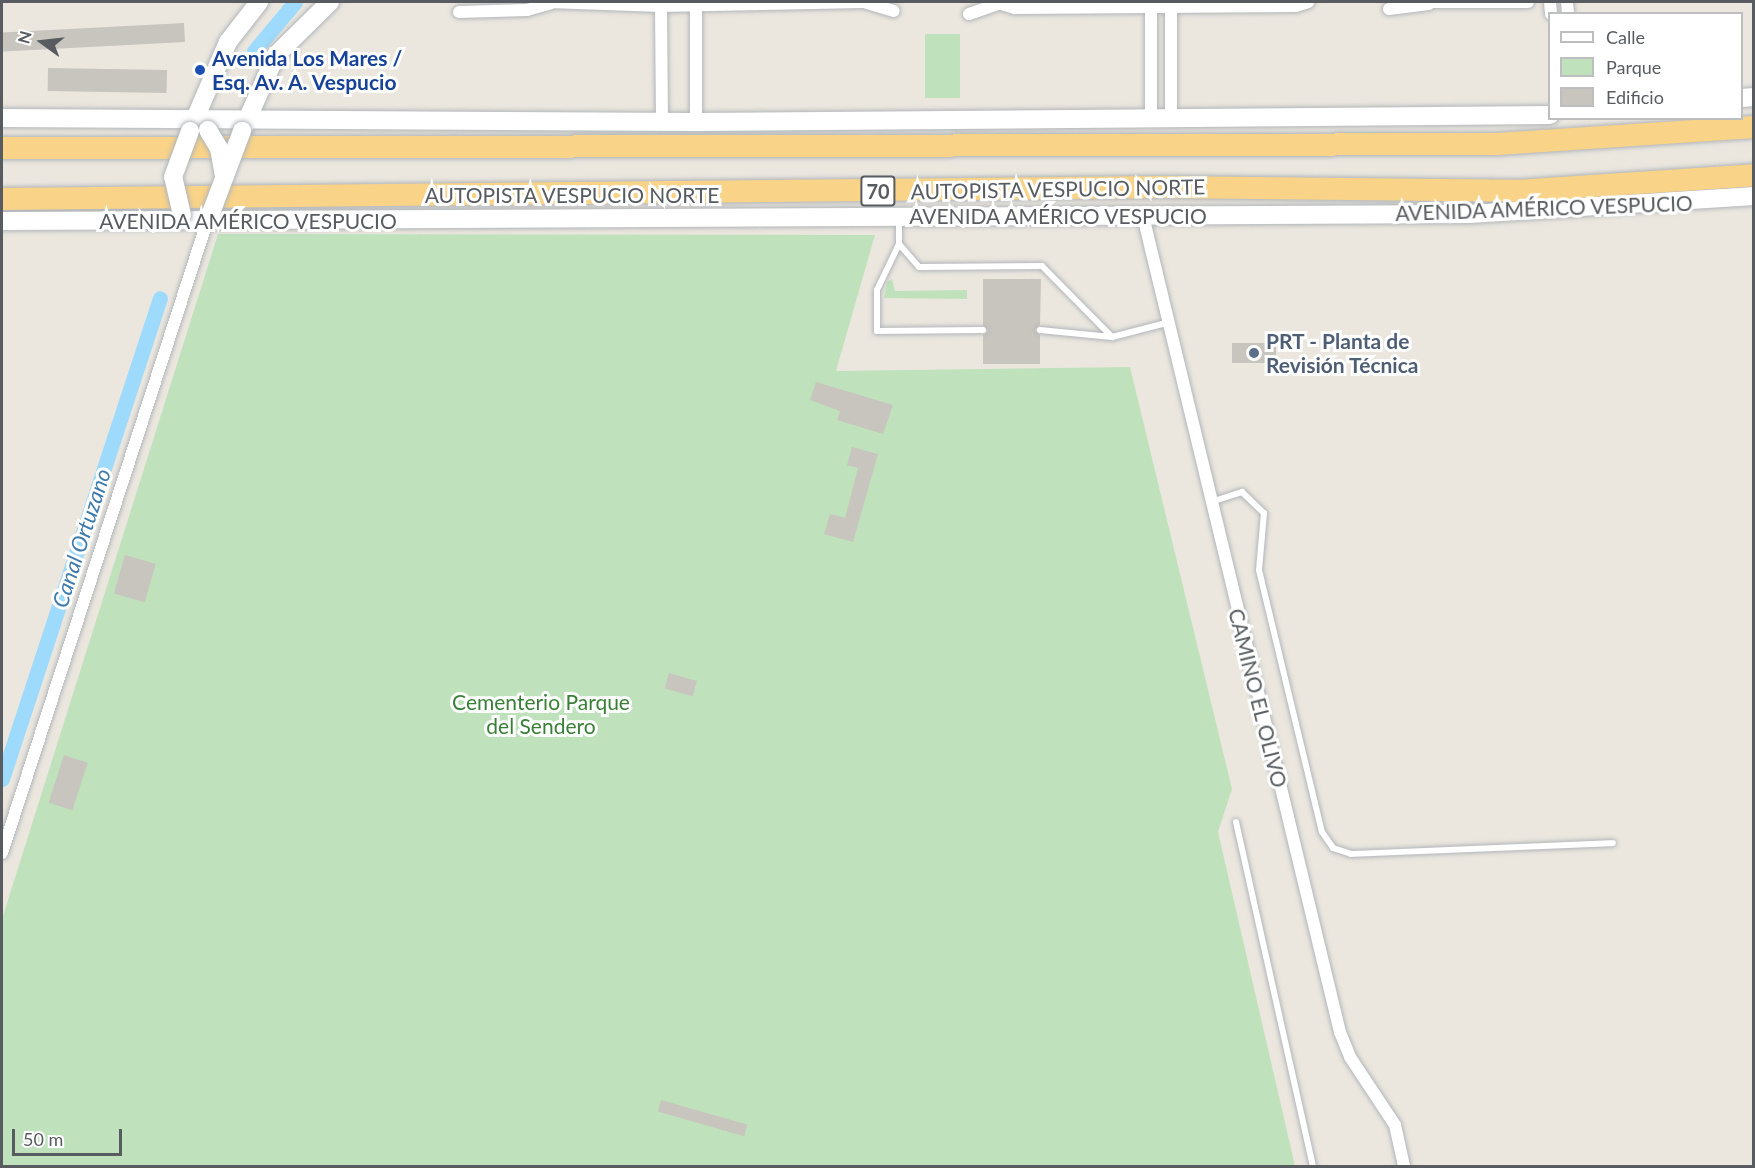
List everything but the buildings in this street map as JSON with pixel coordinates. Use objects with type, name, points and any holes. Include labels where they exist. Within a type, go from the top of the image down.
[{"type":"highway","name":"AUTOPISTA VESPUCIO NORTE","points":[[2,148],[1030,150],[1497,144],[1754,127]]},
{"type":"highway","name":"AUTOPISTA VESPUCIO NORTE","points":[[2,199],[1161,187],[1516,191],[1754,175]]},
{"type":"main road","points":[[185,218],[173,177],[198,127],[228,42],[259,2]]},
{"type":"main road","points":[[206,225],[244,126],[276,55],[330,2]]},
{"type":"main road","points":[[2,118],[198,127],[1548,115]]},
{"type":"main road","points":[[198,127],[219,148],[225,177]]},
{"type":"main road","name":"AVENIDA AMÉRICO VESPUCIO","points":[[2,221],[185,218],[206,225],[1539,212],[1754,196]]},
{"type":"street","points":[[459,12],[550,2],[662,6],[863,2],[894,11]]},
{"type":"street","points":[[969,14],[996,3],[1151,4],[1171,7],[1296,6],[1308,2]]},
{"type":"street","points":[[1389,9],[1426,3],[1528,2]]},
{"type":"street","points":[[687,4],[696,122]]},
{"type":"street","points":[[1151,4],[1151,120]]},
{"type":"street","points":[[662,6],[662,122]]},
{"type":"street","points":[[1171,7],[1171,120]]},
{"type":"street","points":[[1151,60],[1171,60]]},
{"type":"street","name":"CAMINO EL OLIVO","points":[[1143,216],[1210,502],[1340,1032],[1350,1057],[1395,1125],[1404,1167]]},
{"type":"street","points":[[2,853],[206,225]]},
{"type":"lane","points":[[899,217],[899,244],[877,290],[877,331],[983,330]]},
{"type":"lane","points":[[899,244],[919,267],[1042,266],[1112,337]]},
{"type":"lane","points":[[1040,330],[1112,337],[1167,323]]},
{"type":"lane","points":[[1210,502],[1242,492],[1264,513],[1259,570],[1322,832],[1333,848],[1351,854],[1613,843]]},
{"type":"lane","points":[[1236,822],[1312,1167]]},
{"type":"green space","points":[[925,34],[960,34],[960,98],[925,98]]},
{"type":"green space","name":"Cementerio Parque del Sendero","points":[[218,234],[875,235],[836,371],[1130,367],[1232,789],[1218,832],[1295,1166],[2,1166],[2,919]]},
{"type":"green space","points":[[892,279],[895,291],[967,290],[967,299],[884,298],[887,282]]},
{"type":"waterway","name":"Canal Ortuzano","points":[[254,51],[295,2]]},
{"type":"waterway","name":"Canal Ortuzano","points":[[2,779],[160,298]]},
{"type":"place","name":"Avenida Los Mares / Esq. Av. A. Vespucio","points":[[200,70]]},
{"type":"place","name":"PRT - Planta de Revisión Técnica","points":[[1254,353]]}]
